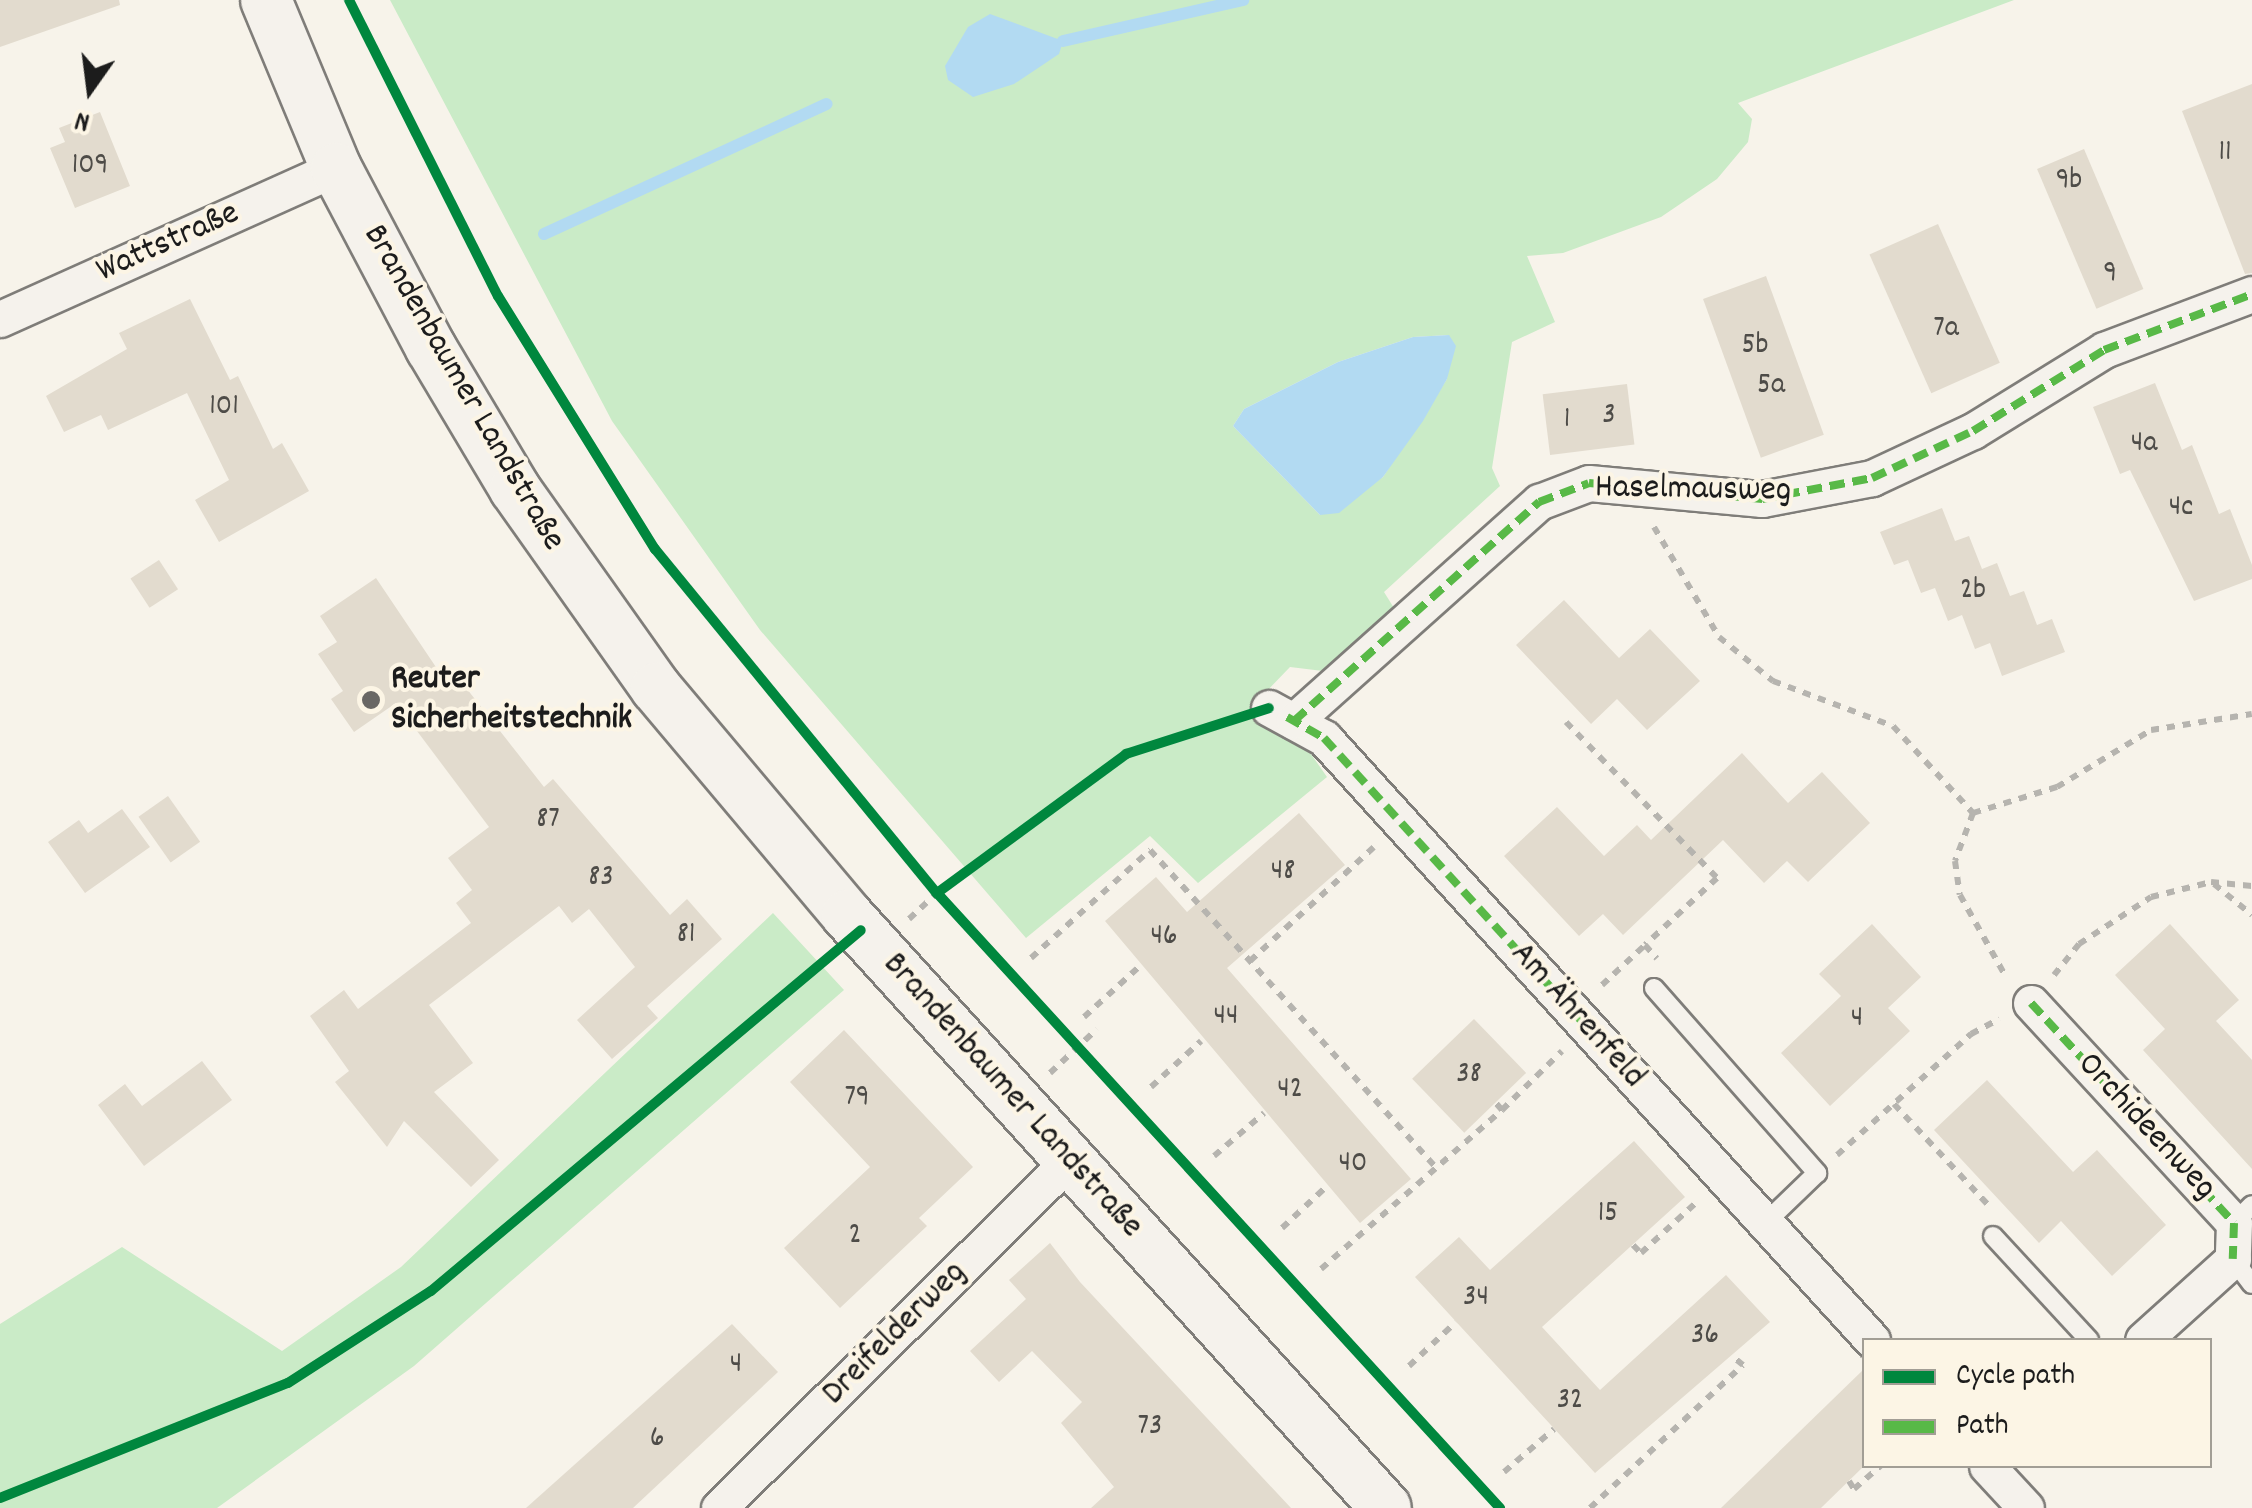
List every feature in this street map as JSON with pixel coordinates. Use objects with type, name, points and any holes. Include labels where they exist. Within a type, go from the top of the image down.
[{"type":"main road","name":"Brandenbaumer Landstraße","points":[[266,0],[336,168],[480,432],[656,688],[1069,1160],[1386,1508]]},
{"type":"street","name":"Wattstraße","points":[[0,319],[336,168]]},
{"type":"street","name":"Haselmausweg","points":[[1281,714],[1539,502],[1589,483],[1762,499],[1872,478],[1973,431],[2104,350],[2252,294]]},
{"type":"street","name":"Am Ährenfeld","points":[[1281,714],[1324,738],[1870,1338]]},
{"type":"street","name":"Orchideenweg","points":[[2031,1002],[2243,1214],[2242,1271],[2146,1338]]},
{"type":"street","name":"Dreifelderweg","points":[[720,1508],[1069,1160]]},
{"type":"street","points":[[1995,1468],[2026,1508]]},
{"type":"lane","points":[[1654,988],[1817,1174],[1765,1223]]},
{"type":"lane","points":[[1993,1236],[2087,1338]]},
{"type":"path","points":[[1637,486],[1664,553],[1719,637],[1773,681],[1893,726],[1973,812]]},
{"type":"path","points":[[1973,812],[2057,787],[2151,730],[2252,714]]},
{"type":"path","points":[[1321,1270],[1502,1110],[1645,945],[1717,878],[1566,722]]},
{"type":"path","points":[[1973,812],[1955,861],[1960,895],[1975,931],[2031,1002]]},
{"type":"path","points":[[1031,958],[1150,850],[1436,1169]]},
{"type":"path","points":[[1250,961],[1358,865]]},
{"type":"path","points":[[924,878],[950,907]]},
{"type":"path","points":[[2211,882],[2252,915]]},
{"type":"path","points":[[1817,1174],[1971,1034],[2031,1002],[2079,944],[2115,917],[2152,897],[2211,882],[2252,886]]},
{"type":"path","points":[[905,922],[947,884]]},
{"type":"path","points":[[1308,897],[1315,904]]},
{"type":"path","points":[[1645,945],[1670,974]]},
{"type":"path","points":[[1084,1016],[1142,964]]},
{"type":"path","points":[[1078,1047],[1097,1029]]},
{"type":"path","points":[[1065,1033],[1091,1060]]},
{"type":"path","points":[[1150,1087],[1201,1040]]},
{"type":"path","points":[[1495,1102],[1502,1110]]},
{"type":"path","points":[[1214,1156],[1264,1113]]},
{"type":"path","points":[[1821,1144],[1834,1158]]},
{"type":"path","points":[[1633,1246],[1640,1253],[1724,1178]]},
{"type":"path","points":[[1282,1228],[1327,1186]]},
{"type":"path","points":[[1409,1366],[1456,1322]]},
{"type":"path","points":[[1590,1508],[1743,1365],[1732,1356]]},
{"type":"path","points":[[1504,1472],[1554,1429]]},
{"type":"path","points":[[1849,1482],[1854,1490],[1878,1468]]},
{"type":"green space","points":[[390,0],[2014,0],[1738,103],[1752,119],[1748,142],[1717,179],[1661,217],[1563,253],[1527,256],[1555,322],[1512,342],[1492,468],[1500,486],[1384,592],[1394,608],[1323,671],[1290,667],[1267,691],[1327,777],[1198,883],[1150,836],[1026,938],[760,630],[612,421]],"holes":[[[1449,335],[1447,379],[1383,477],[1320,515],[1233,426],[1244,409],[1338,362],[1413,337]]]},
{"type":"green space","points":[[773,913],[844,990],[414,1366],[217,1508],[0,1508],[0,1324],[122,1247],[282,1351],[401,1267]]},
{"type":"water","points":[[990,14],[1063,41],[1059,54],[1014,84],[973,97],[948,80],[945,66],[968,27]]},
{"type":"water","points":[[1449,335],[1456,346],[1447,379],[1423,421],[1383,477],[1339,513],[1320,515],[1233,426],[1244,409],[1338,362],[1413,337]]},
{"type":"building","points":[[0,0],[119,0],[120,5],[0,47]]},
{"type":"building","points":[[2252,84],[2252,273],[2245,274],[2182,111]]},
{"type":"building","points":[[100,112],[130,186],[75,208],[50,148],[65,142],[59,128]]},
{"type":"building","points":[[2084,149],[2143,289],[2096,309],[2037,169]]},
{"type":"building","points":[[1938,224],[2000,363],[1931,393],[1869,255]]},
{"type":"building","points":[[1766,276],[1824,435],[1761,458],[1703,299]]},
{"type":"building","points":[[190,299],[230,380],[238,376],[273,449],[282,443],[309,491],[219,542],[195,500],[229,480],[187,393],[108,430],[101,415],[64,432],[46,396],[127,349],[119,333]]},
{"type":"building","points":[[2155,383],[2182,450],[2192,445],[2219,514],[2230,509],[2252,565],[2252,579],[2194,601],[2130,470],[2120,474],[2093,407]]},
{"type":"building","points":[[1627,384],[1634,445],[1550,455],[1543,394]]},
{"type":"building","points":[[1942,508],[1955,541],[1969,536],[1982,569],[1997,563],[2010,596],[2024,591],[2037,625],[2052,619],[2065,652],[2002,676],[1990,643],[1975,649],[1962,615],[1948,621],[1935,588],[1921,593],[1908,560],[1894,565],[1880,532]]},
{"type":"building","points":[[159,560],[178,589],[150,608],[130,579]]},
{"type":"building","points":[[376,578],[446,682],[456,675],[544,787],[553,779],[670,915],[687,899],[722,939],[647,1006],[658,1018],[612,1059],[577,1020],[635,967],[589,909],[572,923],[559,906],[429,1005],[473,1063],[434,1092],[499,1160],[471,1187],[404,1121],[387,1147],[335,1082],[349,1071],[310,1016],[344,990],[358,1009],[471,923],[456,903],[472,890],[448,858],[489,827],[396,703],[354,732],[331,699],[343,691],[318,654],[337,642],[320,616]]},
{"type":"building","points":[[1564,600],[1619,658],[1650,629],[1700,681],[1647,730],[1617,699],[1591,724],[1516,645]]},
{"type":"building","points":[[1742,753],[1788,803],[1822,772],[1870,823],[1808,882],[1787,861],[1764,883],[1723,840],[1623,935],[1603,914],[1579,936],[1504,856],[1557,807],[1604,856],[1637,825],[1651,840]]},
{"type":"building","points":[[168,796],[200,842],[171,863],[139,817]]},
{"type":"building","points":[[122,809],[150,847],[85,893],[48,842],[79,820],[88,833]]},
{"type":"building","points":[[1299,813],[1345,865],[1227,968],[1411,1179],[1360,1223],[1105,921],[1156,877],[1187,912]]},
{"type":"building","points":[[1872,924],[1921,977],[1888,1008],[1910,1031],[1830,1106],[1781,1053],[1841,996],[1819,974]]},
{"type":"building","points":[[2170,924],[2239,1000],[2216,1021],[2252,1060],[2252,1169],[2143,1050],[2165,1029],[2115,975]]},
{"type":"building","points":[[1474,1019],[1526,1073],[1464,1133],[1412,1079]]},
{"type":"building","points":[[844,1030],[973,1167],[919,1218],[927,1226],[840,1308],[784,1248],[870,1167],[790,1082]]},
{"type":"building","points":[[202,1061],[232,1100],[144,1166],[98,1105],[125,1084],[142,1106]]},
{"type":"building","points":[[1987,1080],[2073,1172],[2097,1150],[2166,1225],[2112,1276],[2061,1221],[2039,1243],[1934,1130]]},
{"type":"building","points":[[1634,1141],[1685,1197],[1542,1327],[1600,1390],[1726,1275],[1770,1322],[1595,1473],[1415,1277],[1459,1237],[1490,1270]]},
{"type":"building","points":[[1050,1243],[1080,1282],[1291,1508],[1091,1508],[1114,1487],[1061,1423],[1082,1402],[1032,1351],[999,1382],[970,1351],[1026,1299],[1009,1280]]},
{"type":"building","points":[[732,1324],[778,1372],[633,1508],[526,1508]]},
{"type":"building","points":[[1862,1371],[1862,1468],[1821,1508],[1721,1508]]},
{"type":"waterway","points":[[1063,41],[1243,0]]},
{"type":"waterway","points":[[544,234],[827,104]]},
{"type":"marked path","points":[[1294,721],[1539,502],[1589,483],[1762,499],[1872,478],[1973,431],[2104,350],[2252,294]]},
{"type":"marked path","points":[[1287,717],[1324,738],[1587,1027]]},
{"type":"marked path","points":[[2031,1003],[2234,1223],[2233,1259]]},
{"type":"cycle path","points":[[349,0],[498,296],[655,549],[937,893],[1500,1508]]},
{"type":"cycle path","points":[[937,893],[1126,754],[1269,708]]},
{"type":"cycle path","points":[[0,1498],[288,1383],[431,1291],[861,930]]},
{"type":"place","name":"Reuter Sicherheitstechnik","points":[[371,700]]}]
